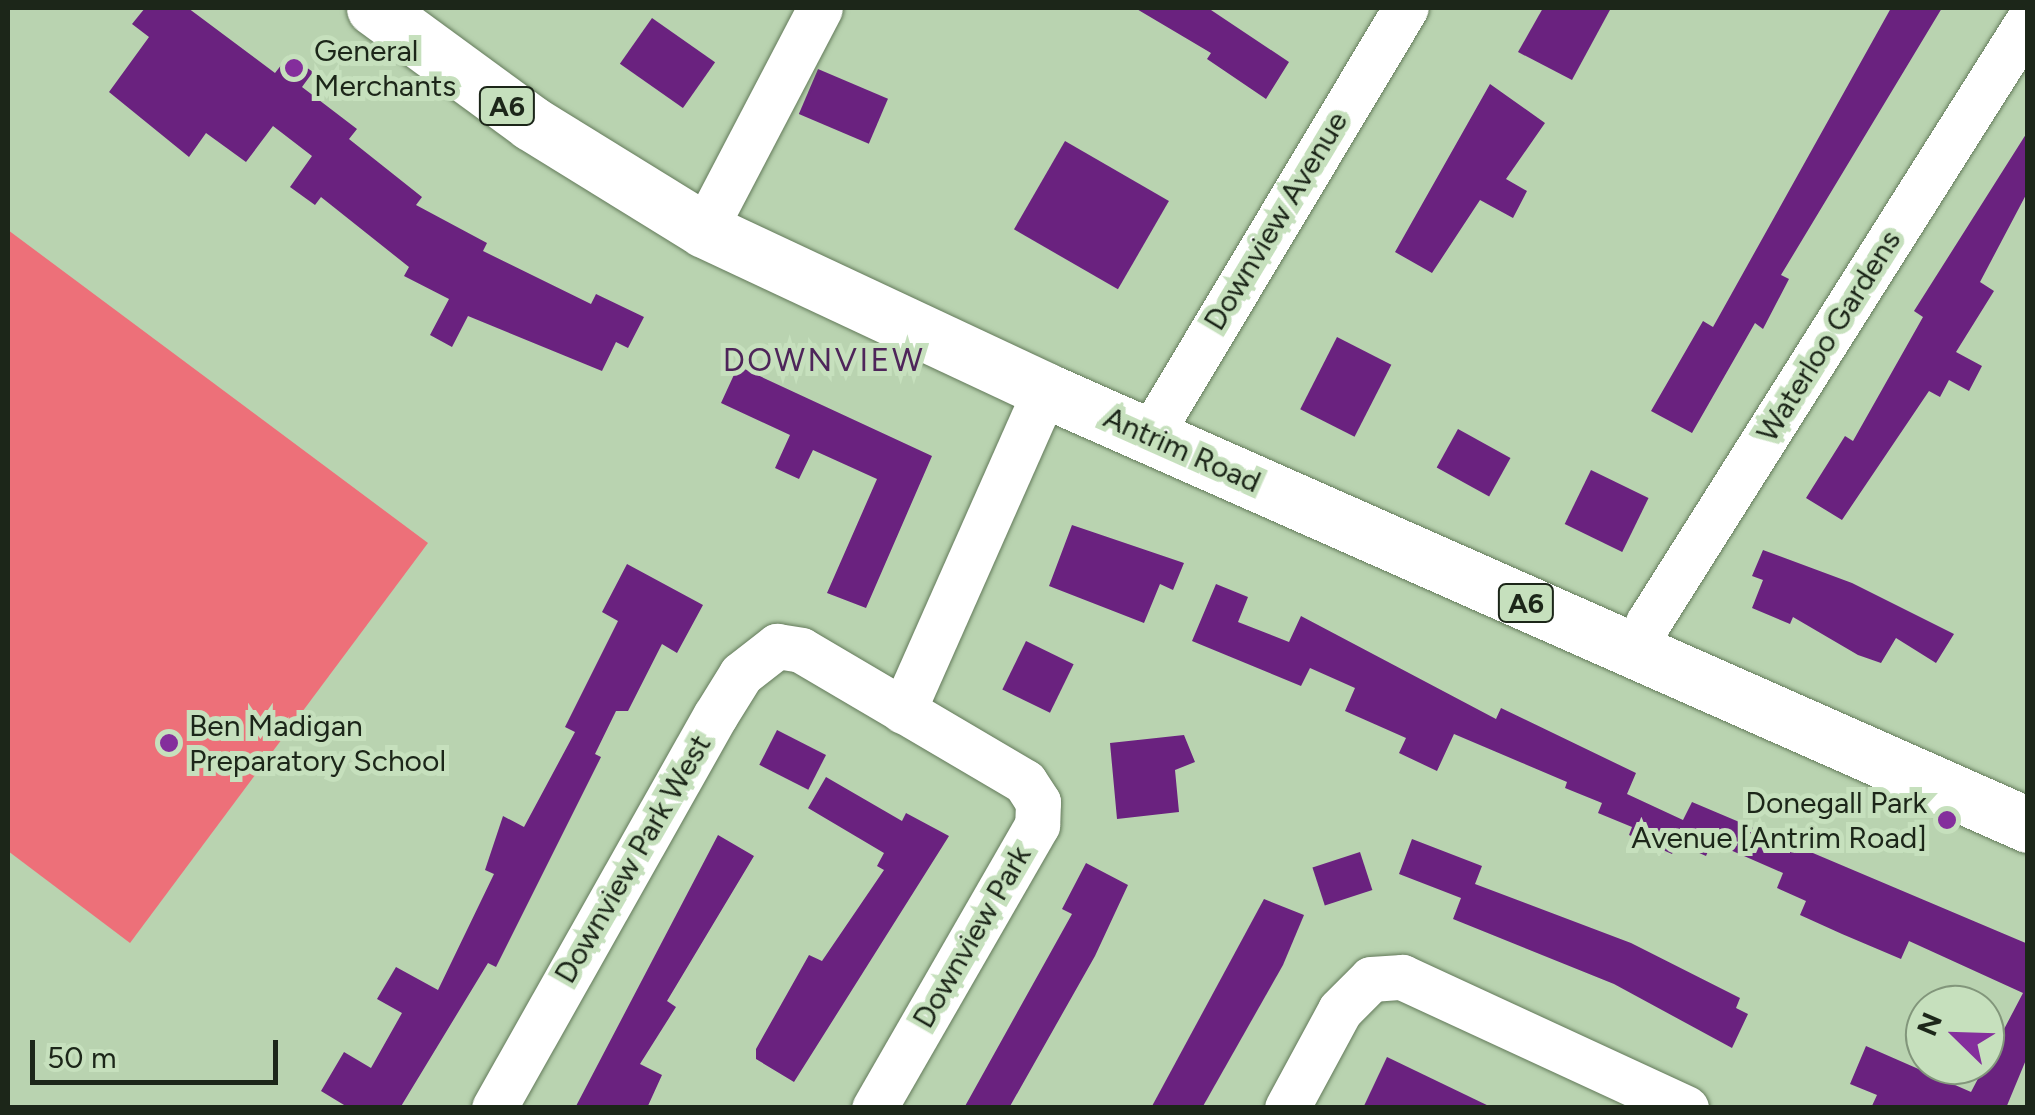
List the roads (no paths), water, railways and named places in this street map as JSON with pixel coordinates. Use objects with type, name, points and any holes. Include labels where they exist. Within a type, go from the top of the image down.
[{"type":"main road","name":"Antrim Road","points":[[374,8],[530,123],[704,230],[1045,390],[2028,826]]},
{"type":"street","points":[[704,230],[820,8]]},
{"type":"street","name":"Downview Avenue","points":[[1150,435],[1406,8]]},
{"type":"street","name":"Waterloo Gardens","points":[[1636,653],[1648,622],[2028,22]]},
{"type":"street","points":[[903,711],[1045,390]]},
{"type":"street","name":"Downview Park West","points":[[494,1108],[741,674],[777,646],[800,650]]},
{"type":"street","name":"Downview Park","points":[[800,650],[1025,782],[1038,802],[1037,825],[874,1108]]},
{"type":"street","points":[[1286,1108],[1340,1010],[1371,980],[1402,977],[1686,1108]]},
{"type":"place","name":"General Merchants","points":[[294,68]]},
{"type":"place","name":"Ben Madigan Preparatory School","points":[[169,743]]},
{"type":"place","name":"Donegall Park Avenue [Antrim Road]","points":[[1947,820]]},
{"type":"district","name":"DOWNVIEW","points":[[824,360]]}]
